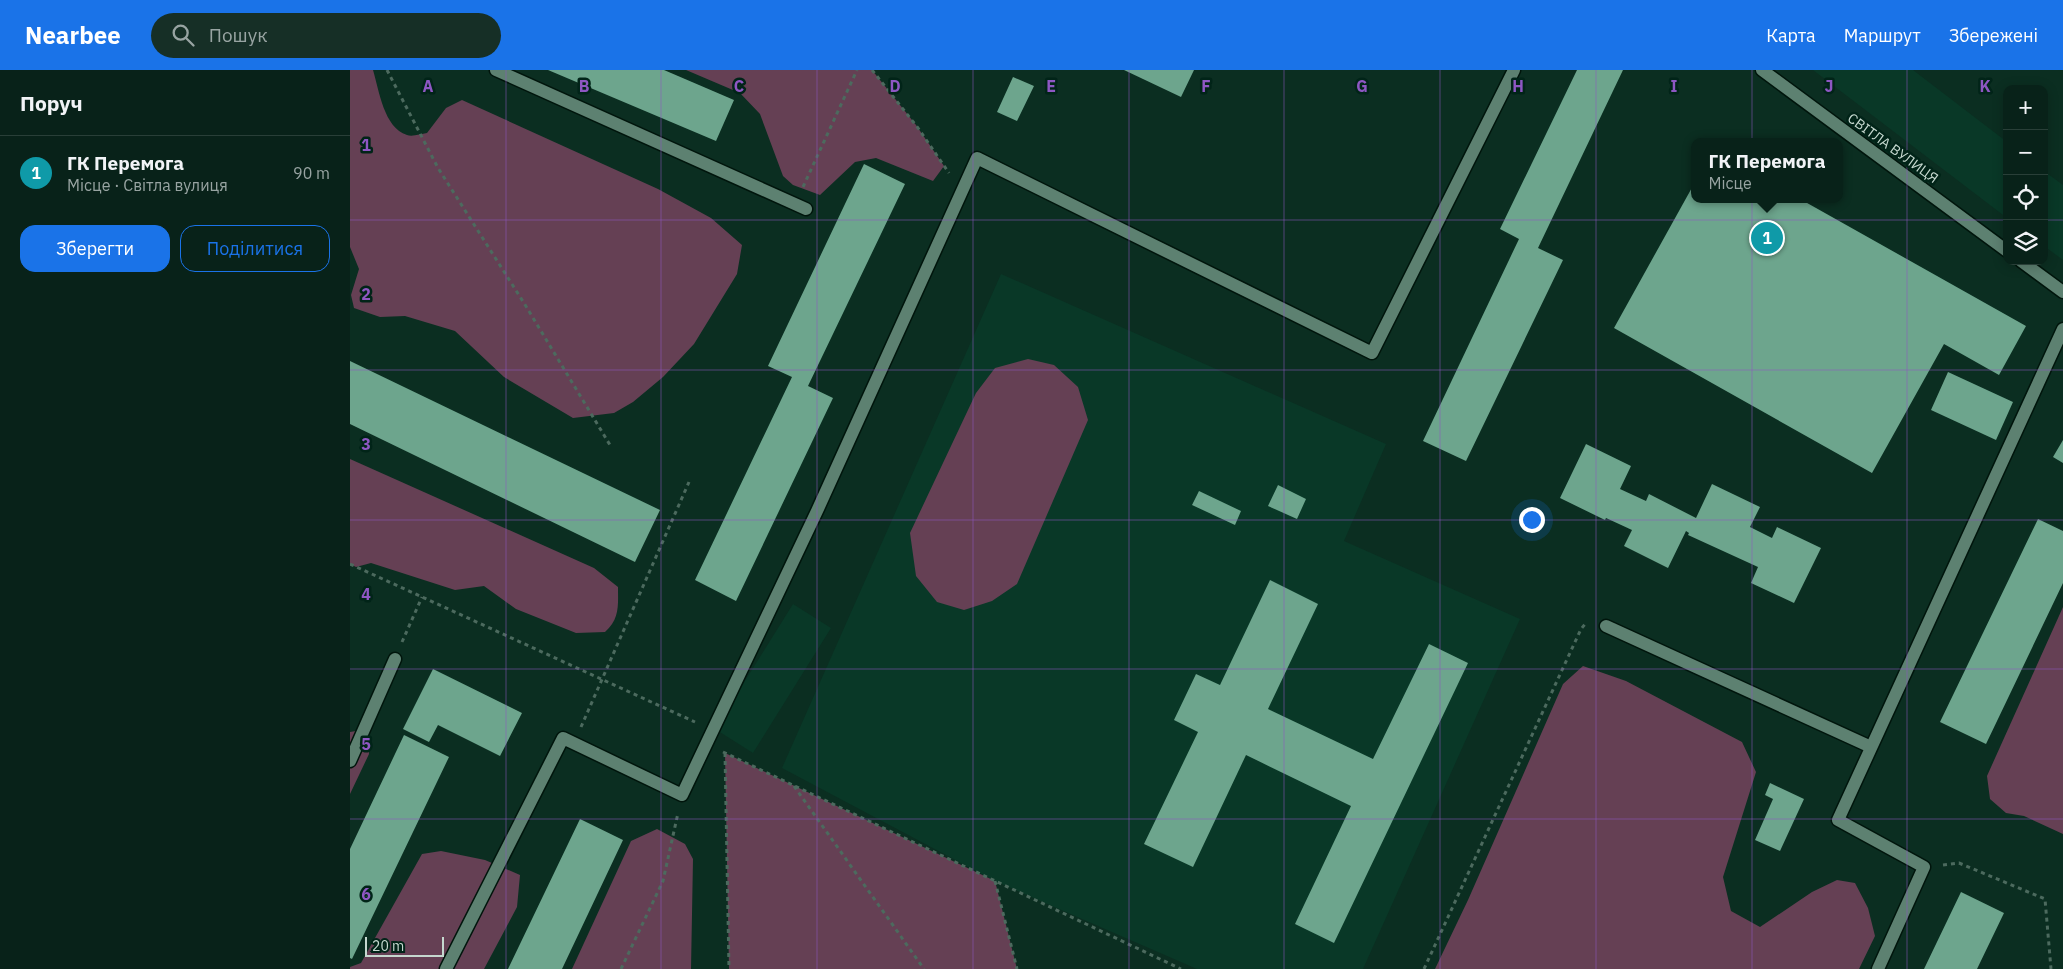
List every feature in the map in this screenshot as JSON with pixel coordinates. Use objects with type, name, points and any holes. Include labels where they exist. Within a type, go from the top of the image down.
[{"type":"street","points":[[496,70],[801,206]]},
{"type":"street","points":[[446,969],[563,738],[682,795],[816,511],[977,158],[1372,353],[1514,70]]},
{"type":"street","name":"СВІТЛА ВУЛИЦЯ","points":[[1762,70],[2003,248]]},
{"type":"street","points":[[2026,265],[2063,292]]},
{"type":"street","points":[[1878,969],[1924,867],[1838,820],[2063,329]]},
{"type":"street","points":[[1606,626],[1872,747]]},
{"type":"street","points":[[350,761],[395,659]]},
{"type":"path","points":[[387,70],[438,168],[524,303],[610,445]]},
{"type":"path","points":[[801,206],[857,70]]},
{"type":"path","points":[[872,70],[918,128],[962,192]]},
{"type":"path","points":[[574,743],[690,482]]},
{"type":"path","points":[[350,564],[713,730]]},
{"type":"path","points":[[395,659],[422,597]]},
{"type":"path","points":[[1424,969],[1581,629],[1592,615],[1606,626]]},
{"type":"path","points":[[706,744],[1181,969]]},
{"type":"path","points":[[725,753],[728,969]]},
{"type":"path","points":[[793,785],[924,969]]},
{"type":"path","points":[[621,969],[663,881],[682,795]]},
{"type":"path","points":[[1924,867],[1959,863],[2045,899],[2051,969]]},
{"type":"path","points":[[995,881],[1017,969]]},
{"type":"shaded area","points":[[350,70],[373,70],[380,98],[388,117],[399,131],[409,136],[427,133],[446,108],[462,100],[658,189],[711,218],[742,245],[737,274],[694,344],[663,377],[633,402],[614,413],[573,418],[504,377],[455,331],[405,316],[380,317],[354,308],[351,295],[359,269],[350,247]]},
{"type":"shaded area","points":[[686,70],[872,70],[916,125],[944,166],[933,181],[876,158],[855,162],[820,195],[793,185],[783,176],[760,114],[740,93]]},
{"type":"shaded area","points":[[1813,70],[1913,70],[2003,139],[2003,215]]},
{"type":"shaded area","points":[[2048,174],[2063,185],[2063,260],[2048,249]]},
{"type":"shaded area","points":[[1001,274],[1386,444],[1344,541],[1520,619],[1363,969],[1197,969],[995,881],[782,768]]},
{"type":"shaded area","points":[[1028,359],[1054,365],[1078,387],[1088,420],[1017,584],[992,601],[964,610],[937,602],[916,576],[910,533],[976,393],[995,368]]},
{"type":"shaded area","points":[[350,459],[594,568],[618,587],[616,617],[610,627],[605,632],[576,633],[516,609],[484,586],[455,590],[371,563],[356,567],[350,564]]},
{"type":"shaded area","points":[[793,604],[831,628],[753,753],[715,729]]},
{"type":"shaded area","points":[[2063,607],[2063,834],[2024,816],[2006,813],[1990,799],[1987,776]]},
{"type":"shaded area","points":[[1583,666],[1626,681],[1742,742],[1756,772],[1723,877],[1731,911],[1760,927],[1812,892],[1837,880],[1855,883],[1868,908],[1875,936],[1859,969],[1435,969],[1468,900],[1563,684]]},
{"type":"shaded area","points":[[356,731],[368,741],[369,754],[350,794],[350,732]]},
{"type":"shaded area","points":[[725,753],[995,881],[1017,969],[729,969]]},
{"type":"shaded area","points":[[657,829],[685,844],[693,859],[691,969],[572,969],[631,841]]},
{"type":"shaded area","points":[[441,851],[485,860],[520,875],[517,907],[484,969],[350,969],[350,967],[361,963],[422,854]]},
{"type":"building","points":[[548,70],[664,70],[734,100],[716,141]]},
{"type":"building","points":[[1124,70],[1194,70],[1181,97]]},
{"type":"building","points":[[1577,70],[1623,70],[1538,248],[1563,260],[1466,461],[1423,441],[1519,239],[1500,229]]},
{"type":"building","points":[[1013,77],[1034,86],[1017,121],[997,112]]},
{"type":"building","points":[[864,164],[905,184],[808,386],[833,398],[736,601],[695,580],[792,377],[768,366]]},
{"type":"building","points":[[1691,189],[1691,203],[1807,203],[2026,326],[1999,375],[1944,344],[1872,473],[1614,328]]},
{"type":"building","points":[[350,361],[660,510],[635,562],[350,424]]},
{"type":"building","points":[[1948,372],[2013,402],[1996,440],[1931,410]]},
{"type":"building","points":[[2063,440],[2063,463],[2053,457]]},
{"type":"building","points":[[1586,444],[1631,466],[1620,489],[1646,501],[1649,494],[1696,518],[1712,484],[1760,507],[1750,527],[1772,538],[1777,527],[1821,548],[1794,603],[1751,583],[1758,567],[1688,535],[1689,533],[1686,531],[1668,568],[1624,546],[1632,530],[1606,518],[1605,520],[1560,498]]},
{"type":"building","points":[[1278,485],[1306,499],[1297,519],[1268,506]]},
{"type":"building","points":[[1199,491],[1241,511],[1235,525],[1192,505]]},
{"type":"building","points":[[2038,519],[2063,531],[2063,583],[1986,744],[1940,722]]},
{"type":"building","points":[[1270,580],[1318,604],[1268,709],[1373,759],[1429,644],[1468,663],[1334,943],[1295,924],[1351,806],[1246,755],[1193,867],[1144,844],[1198,732],[1174,720],[1196,674],[1220,685]]},
{"type":"building","points":[[433,669],[522,713],[500,756],[438,725],[429,742],[403,729]]},
{"type":"building","points":[[404,735],[449,757],[352,959],[350,958],[350,849]]},
{"type":"building","points":[[1770,783],[1804,799],[1780,851],[1755,840],[1773,799],[1765,795]]},
{"type":"building","points":[[580,819],[623,840],[562,969],[508,969]]},
{"type":"building","points":[[1961,892],[2004,913],[1977,969],[1924,969]]},
{"type":"place","name":"ГК Перемога","points":[[1767,238]]}]
